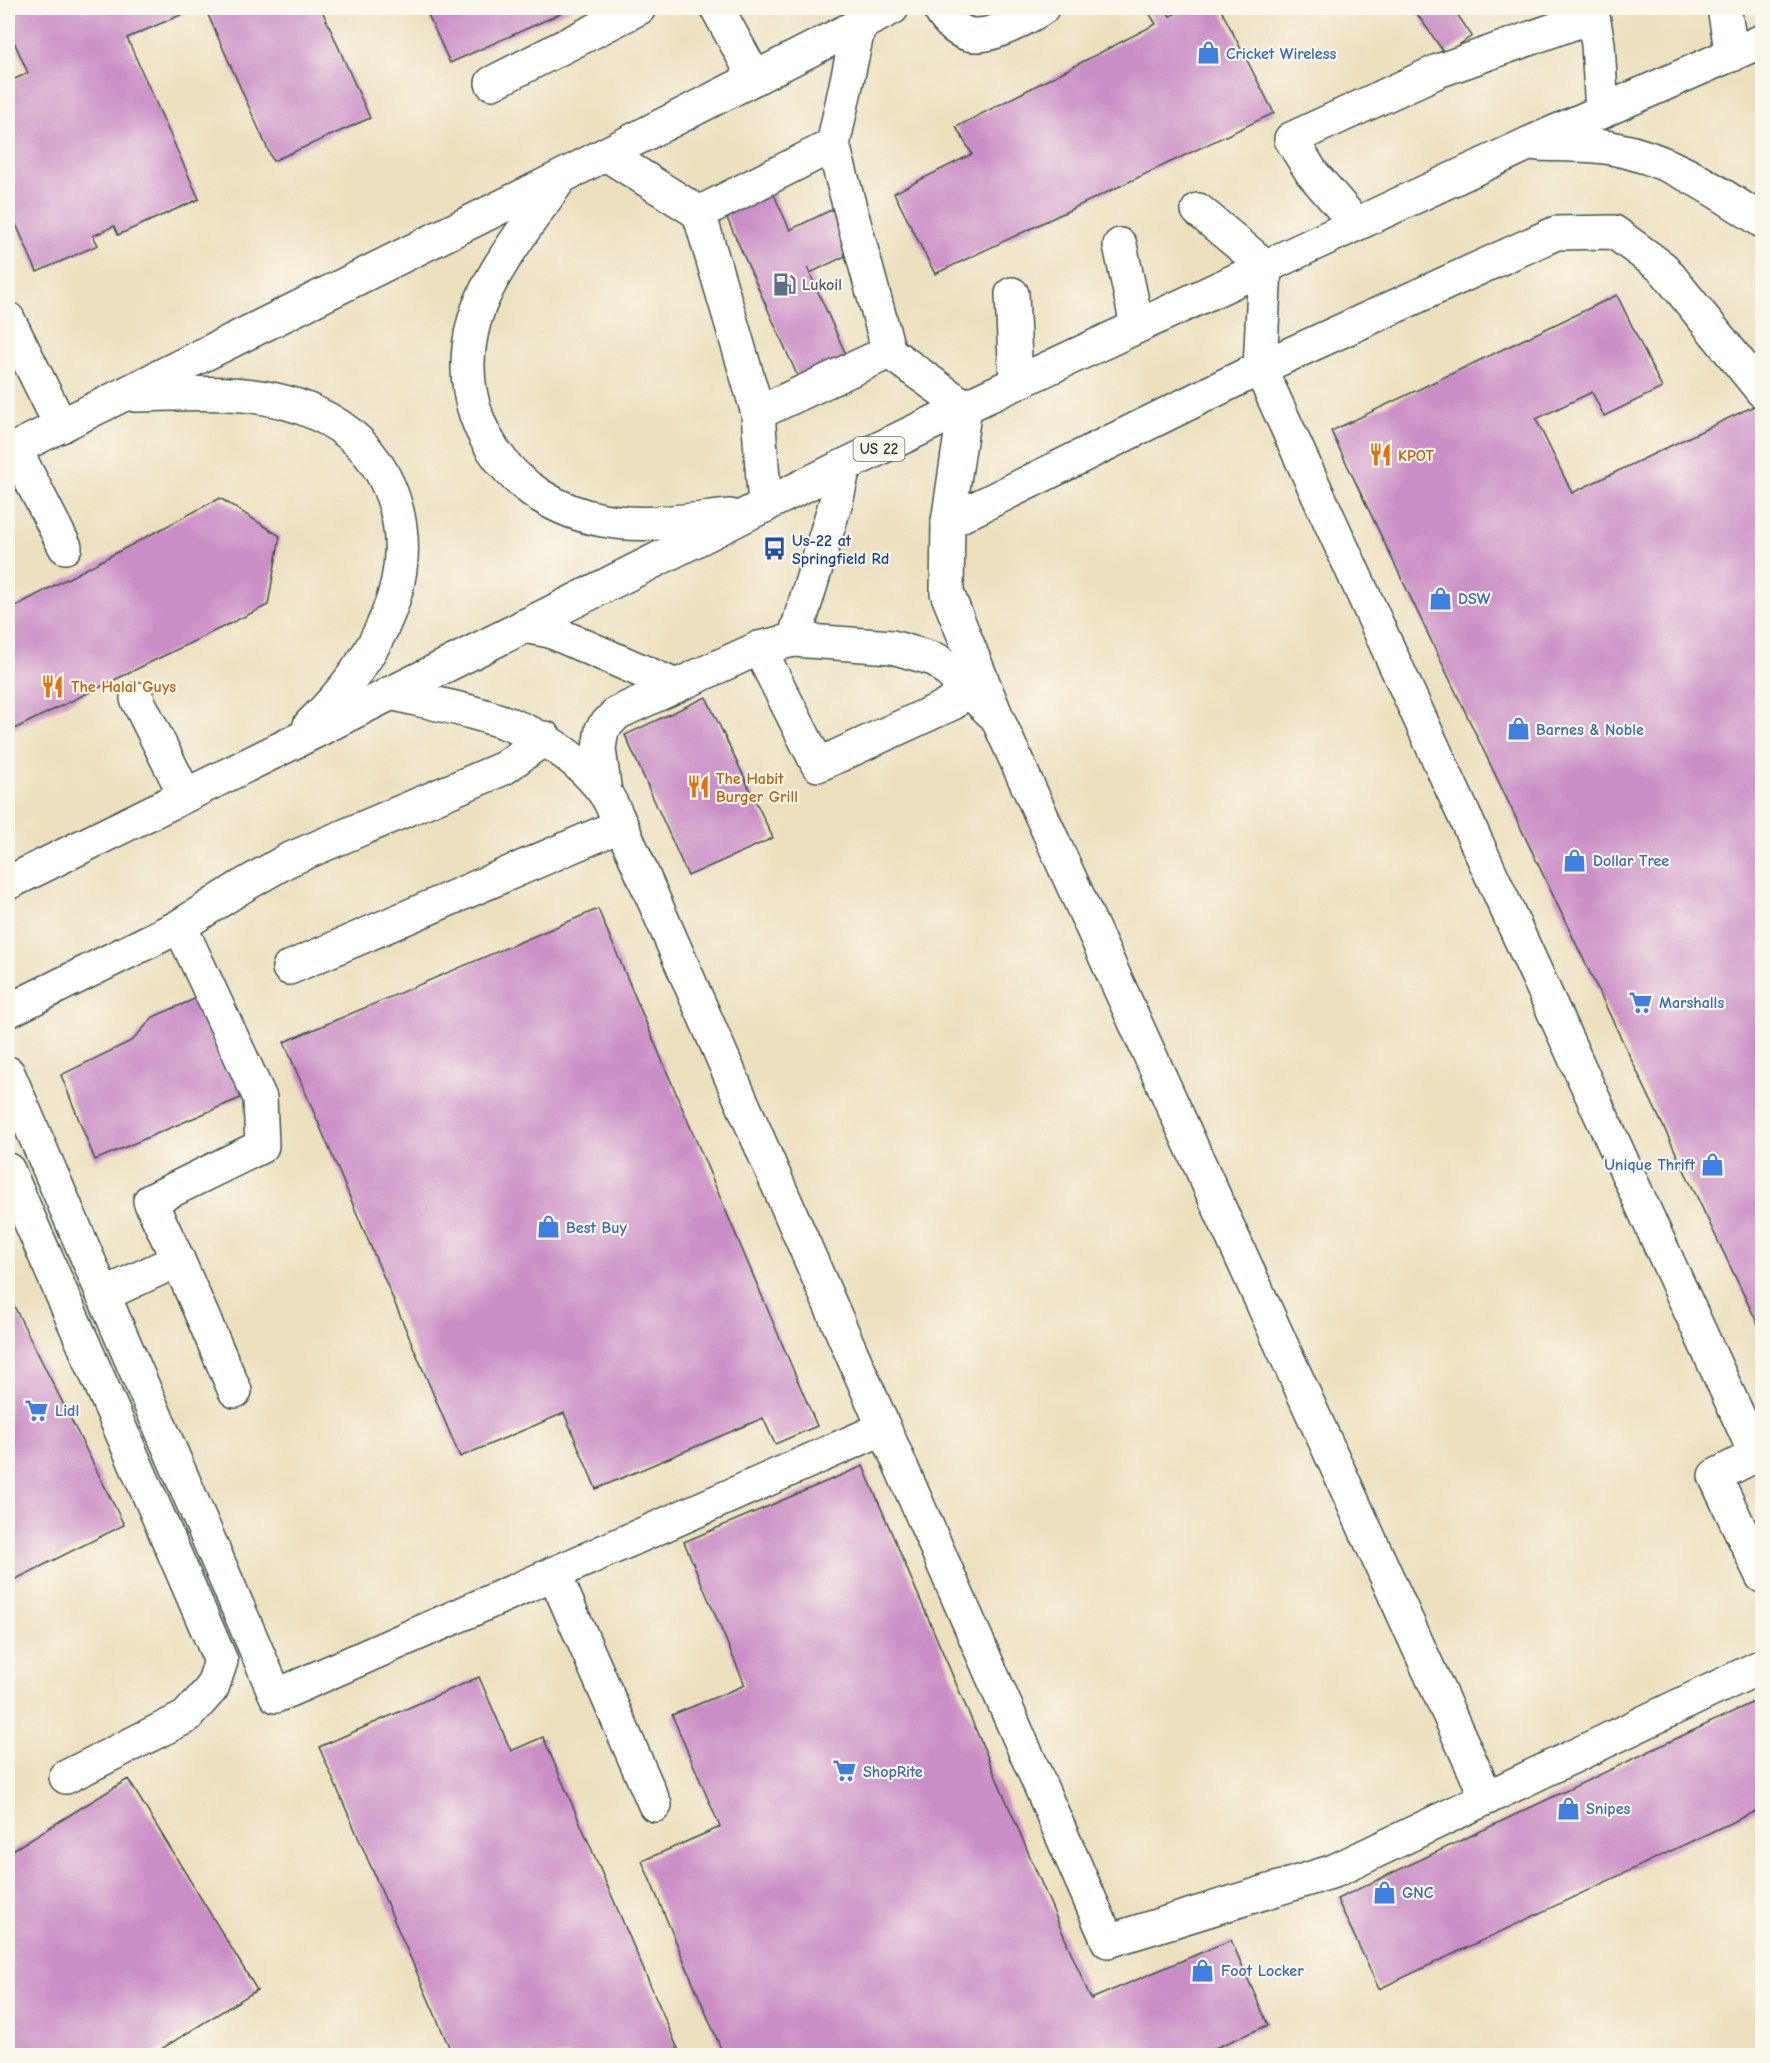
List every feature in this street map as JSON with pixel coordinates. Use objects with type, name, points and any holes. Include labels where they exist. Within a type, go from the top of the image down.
[{"type":"main road","points":[[492,83],[639,8]]},
{"type":"main road","points":[[717,8],[755,78]]},
{"type":"main road","points":[[65,547],[11,451],[561,177],[892,8]]},
{"type":"main road","points":[[939,8],[947,21],[962,33],[980,36],[1000,30],[1042,8]]},
{"type":"main road","points":[[1724,8],[1732,54]]},
{"type":"main road","points":[[1356,224],[1312,173],[1291,139],[1438,70],[1593,16],[1598,44],[1602,112]]},
{"type":"main road","points":[[859,25],[833,145],[889,352],[965,407],[948,522],[947,593],[998,720],[1487,1798]]},
{"type":"main road","name":"US 22","points":[[8,882],[965,407],[1530,143],[1762,41]]},
{"type":"main road","points":[[1530,143],[1611,148],[1662,162],[1707,185],[1762,221]]},
{"type":"main road","points":[[699,213],[833,145]]},
{"type":"main road","points":[[561,177],[493,279],[474,321],[467,372],[475,415],[486,439],[501,463],[517,479],[557,506],[580,515],[606,521],[632,522],[757,510],[758,413],[699,213],[606,154]]},
{"type":"main road","points":[[1198,210],[1264,266],[1260,368],[1759,1454],[1715,1476],[1762,1576]]},
{"type":"main road","points":[[948,522],[1260,368],[1556,233],[1614,232],[1663,268],[1762,391]]},
{"type":"main road","points":[[1120,245],[1137,325]]},
{"type":"main road","points":[[1012,294],[1016,383]]},
{"type":"main road","points":[[12,339],[61,426]]},
{"type":"main road","points":[[758,413],[889,352]]},
{"type":"main road","points":[[127,395],[239,394],[294,405],[337,424],[356,438],[382,472],[397,509],[401,527],[399,585],[391,608],[371,647],[334,700],[292,743]]},
{"type":"main road","points":[[794,640],[837,498],[844,466]]},
{"type":"main road","points":[[524,626],[550,631],[676,686]]},
{"type":"main road","points":[[605,793],[599,749],[602,729],[617,713],[759,648],[794,640],[892,647],[937,660],[998,720]]},
{"type":"main road","points":[[759,648],[818,765],[953,703],[963,685]]},
{"type":"main road","points":[[390,693],[496,718],[544,738],[576,760],[605,793],[621,825],[1108,1941],[1334,1871],[1762,1666]]},
{"type":"main road","points":[[137,699],[185,795]]},
{"type":"main road","points":[[8,1011],[180,927],[241,887],[288,860],[504,768],[544,738]]},
{"type":"main road","points":[[289,968],[621,825]]},
{"type":"main road","points":[[180,927],[260,1098],[262,1146],[150,1201],[235,1391]]},
{"type":"main road","points":[[8,1073],[276,1696],[884,1428]]},
{"type":"main road","points":[[8,1170],[221,1661],[212,1688],[186,1717],[66,1778]]},
{"type":"main road","points":[[103,1295],[177,1260]]},
{"type":"main road","points":[[554,1573],[655,1805]]},
{"type":"building","points":[[8,8],[197,8],[127,38],[199,199],[118,235],[114,226],[93,236],[98,245],[37,272],[8,206],[8,82],[28,73],[8,28]]},
{"type":"building","points":[[205,8],[321,8],[370,118],[273,161]]},
{"type":"building","points":[[425,8],[573,8],[450,63]]},
{"type":"building","points":[[1146,8],[1165,8],[1170,16],[1188,8],[1220,8],[1274,113],[935,274],[894,193],[972,154],[956,127],[1156,24]]},
{"type":"building","points":[[1413,8],[1453,8],[1472,36],[1445,54]]},
{"type":"building","points":[[770,186],[790,230],[837,207],[858,250],[810,273],[807,267],[850,364],[802,386],[722,207]]},
{"type":"building","points":[[1617,295],[1662,388],[1604,416],[1592,392],[1536,419],[1572,493],[1756,405],[1762,419],[1762,1333],[1331,431]]},
{"type":"building","points":[[220,498],[280,536],[268,605],[8,732],[8,610]]},
{"type":"building","name":"The Habit Burger Grill","points":[[706,697],[773,838],[688,876],[625,735]]},
{"type":"building","name":"Best Buy","points":[[598,909],[817,1426],[775,1444],[763,1418],[596,1489],[564,1413],[460,1457],[284,1042]]},
{"type":"building","points":[[199,997],[245,1096],[95,1160],[61,1075],[133,1040],[153,1017]]},
{"type":"building","name":"Lidl","points":[[8,1294],[124,1525],[8,1583]]},
{"type":"building","name":"ShopRite","points":[[863,1466],[1091,1999],[1231,1940],[1268,2025],[1197,2056],[724,2056],[642,1861],[720,1827],[672,1715],[745,1685],[684,1542]]},
{"type":"building","points":[[479,1677],[511,1751],[543,1737],[681,2056],[453,2056],[319,1747]]},
{"type":"building","points":[[1762,1698],[1762,1808],[1379,1989],[1337,1899]]},
{"type":"building","points":[[128,1779],[257,1990],[150,2056],[13,2056],[8,2046],[8,1853]]},
{"type":"place","name":"Cricket Wireless","points":[[1208,53]]},
{"type":"place","name":"Lukoil","points":[[784,284]]},
{"type":"place","name":"KPOT","points":[[1380,455]]},
{"type":"place","name":"Us-22 at Springfield Rd","points":[[774,549]]},
{"type":"place","name":"DSW","points":[[1440,598]]},
{"type":"place","name":"The Halal Guys","points":[[53,686]]},
{"type":"place","name":"Barnes & Noble","points":[[1518,729]]},
{"type":"place","name":"The Habit Burger Grill","points":[[698,787]]},
{"type":"place","name":"Dollar Tree","points":[[1575,860]]},
{"type":"place","name":"Marshalls","points":[[1641,1002]]},
{"type":"place","name":"Unique Thrift","points":[[1713,1164]]},
{"type":"place","name":"Best Buy","points":[[548,1227]]},
{"type":"place","name":"Lidl","points":[[37,1410]]},
{"type":"place","name":"ShopRite","points":[[845,1771]]},
{"type":"place","name":"Snipes","points":[[1568,1808]]},
{"type":"place","name":"GNC","points":[[1384,1892]]},
{"type":"place","name":"Foot Locker","points":[[1203,1970]]}]
